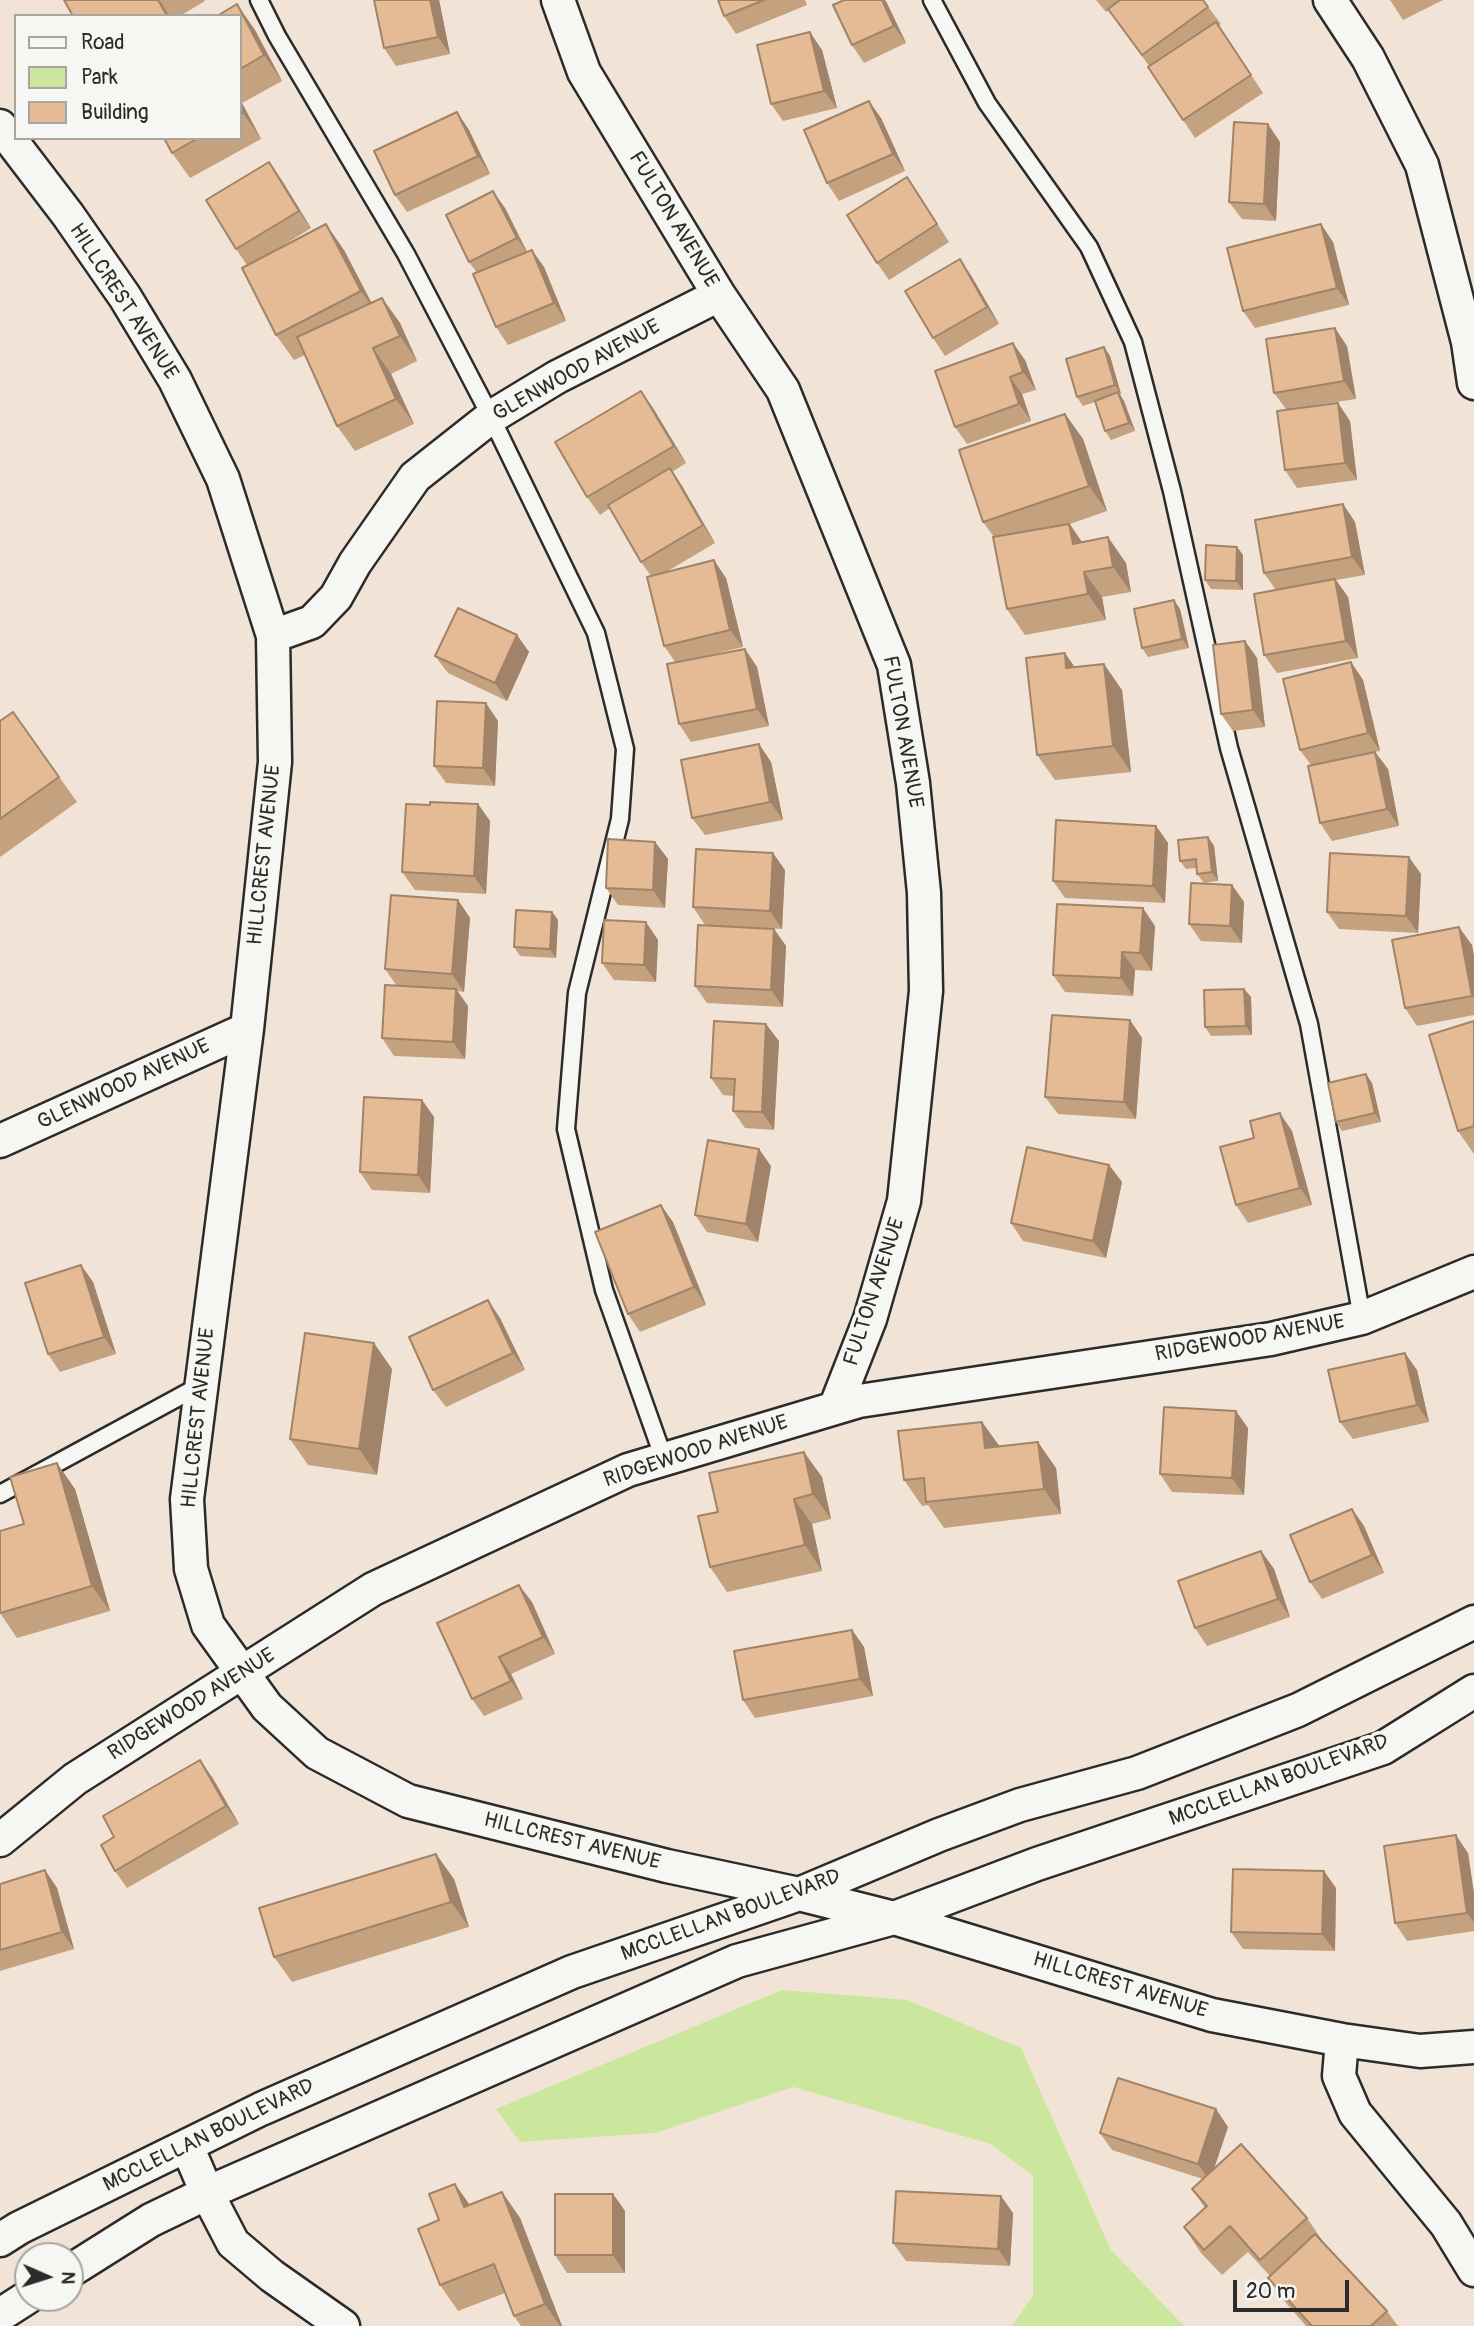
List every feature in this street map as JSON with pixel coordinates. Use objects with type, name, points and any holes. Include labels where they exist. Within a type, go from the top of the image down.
[{"type":"street","name":"FULTON AVENUE","points":[[558,0],[584,72],[719,295],[783,390],[894,665],[914,783],[924,893],[926,991],[904,1201],[870,1319],[835,1408]]},
{"type":"street","points":[[1330,0],[1367,58],[1422,165],[1468,342],[1474,383]]},
{"type":"street","name":"HILLCREST AVENUE","points":[[0,126],[68,215],[125,297],[175,380],[223,478],[274,636],[275,762],[247,1029],[187,1499],[191,1569],[208,1625],[267,1707],[317,1753],[408,1801],[667,1866],[799,1894],[894,1918],[1212,2015],[1342,2040],[1420,2051],[1474,2047]]},
{"type":"street","name":"GLENWOOD AVENUE","points":[[274,636],[313,622],[335,597],[355,563],[415,477],[491,417],[557,377],[719,295]]},
{"type":"street","name":"GLENWOOD AVENUE","points":[[0,1141],[247,1029]]},
{"type":"street","name":"RIDGEWOOD AVENUE","points":[[0,1840],[75,1779],[373,1589],[628,1470],[859,1401],[1271,1339],[1362,1318],[1474,1272]]},
{"type":"street","name":"MCCLELLAN BOULEVARD","points":[[0,2240],[19,2228],[261,2109],[572,1972],[799,1894],[939,1835],[1020,1805],[1137,1773],[1298,1710],[1474,1622]]},
{"type":"street","name":"MCCLELLAN BOULEVARD","points":[[84,2262],[151,2220],[206,2193],[737,1961],[894,1918],[1037,1864],[1383,1748],[1474,1691]]},
{"type":"street","points":[[1342,2040],[1339,2076],[1356,2113],[1446,2224],[1474,2270]]},
{"type":"street","points":[[187,2146],[206,2193],[233,2243],[272,2276],[343,2326]]},
{"type":"lane","points":[[259,0],[277,36],[407,254],[597,633],[625,749],[620,819],[577,993],[566,1129],[604,1290],[664,1459]]},
{"type":"lane","points":[[932,0],[987,103],[1089,247],[1133,342],[1172,491],[1229,748],[1308,1024],[1362,1318]]},
{"type":"lane","points":[[0,1494],[202,1385]]},
{"type":"green space","points":[[782,1990],[907,2000],[1021,2048],[1111,2250],[1184,2326],[1012,2326],[1033,2296],[1033,2176],[991,2144],[793,2087],[655,2133],[520,2142],[496,2109]]},
{"type":"building","points":[[64,0],[158,0],[166,14],[72,14]]},
{"type":"building","points":[[374,0],[430,0],[438,37],[384,48]]},
{"type":"building","points":[[718,0],[764,0],[724,16]]},
{"type":"building","points":[[844,0],[882,0],[894,26],[852,45],[833,5]]},
{"type":"building","points":[[1120,0],[1203,0],[1208,7],[1142,55],[1108,9]]},
{"type":"building","points":[[237,4],[264,55],[242,68],[242,14],[220,14]]},
{"type":"building","points":[[1216,22],[1251,75],[1183,120],[1148,67]]},
{"type":"building","points":[[810,32],[824,91],[771,104],[757,45]]},
{"type":"building","points":[[869,101],[893,154],[827,183],[804,130]]},
{"type":"building","points":[[457,112],[478,156],[395,195],[374,151]]},
{"type":"building","points":[[1234,122],[1268,124],[1264,204],[1229,202]]},
{"type":"building","points":[[165,140],[195,140],[172,153]]},
{"type":"building","points":[[269,162],[299,211],[236,249],[206,200]]},
{"type":"building","points":[[907,177],[937,224],[877,263],[847,215]]},
{"type":"building","points":[[493,191],[517,238],[469,262],[446,215]]},
{"type":"building","points":[[326,224],[361,291],[276,335],[242,268]]},
{"type":"building","points":[[1321,224],[1337,288],[1243,311],[1227,248]]},
{"type":"building","points":[[532,250],[554,303],[496,327],[473,274]]},
{"type":"building","points":[[960,259],[987,307],[933,338],[905,291]]},
{"type":"building","points":[[382,298],[400,336],[373,348],[396,399],[337,426],[297,337]]},
{"type":"building","points":[[1335,328],[1344,381],[1274,393],[1266,339]]},
{"type":"building","points":[[1013,343],[1023,372],[1010,377],[1019,404],[955,427],[935,371]]},
{"type":"building","points":[[1104,347],[1115,385],[1077,397],[1066,359]]},
{"type":"building","points":[[641,391],[674,446],[587,497],[555,442]]},
{"type":"building","points":[[1118,392],[1129,423],[1105,431],[1095,401]]},
{"type":"building","points":[[1338,403],[1345,463],[1285,470],[1277,411]]},
{"type":"building","points":[[1065,414],[1089,486],[983,522],[959,450]]},
{"type":"building","points":[[670,468],[703,525],[641,562],[608,505]]},
{"type":"building","points":[[1343,504],[1352,557],[1264,573],[1255,520]]},
{"type":"building","points":[[1069,524],[1073,544],[1108,537],[1113,567],[1084,572],[1088,594],[1007,609],[993,537]]},
{"type":"building","points":[[1206,545],[1237,547],[1236,581],[1205,580]]},
{"type":"building","points":[[714,560],[730,630],[664,646],[647,577]]},
{"type":"building","points":[[1335,579],[1346,641],[1264,655],[1254,594]]},
{"type":"building","points":[[1174,600],[1182,639],[1142,648],[1134,609]]},
{"type":"building","points":[[458,608],[517,635],[495,683],[435,656]]},
{"type":"building","points":[[1245,641],[1253,710],[1221,714],[1213,645]]},
{"type":"building","points":[[745,649],[757,709],[679,724],[667,664]]},
{"type":"building","points":[[1065,653],[1066,668],[1104,664],[1113,746],[1037,755],[1026,658]]},
{"type":"building","points":[[1351,662],[1368,733],[1300,750],[1283,679]]},
{"type":"building","points":[[437,701],[486,703],[483,768],[434,766]]},
{"type":"building","points":[[13,712],[59,777],[0,819],[0,721]]},
{"type":"building","points":[[759,744],[770,802],[692,818],[681,760]]},
{"type":"building","points":[[1375,752],[1387,809],[1320,823],[1308,766]]},
{"type":"building","points":[[430,802],[478,804],[474,876],[402,872],[406,804],[430,805]]},
{"type":"building","points":[[1056,820],[1156,826],[1153,886],[1053,881]]},
{"type":"building","points":[[1208,837],[1212,872],[1197,874],[1196,859],[1180,861],[1178,840]]},
{"type":"building","points":[[608,839],[655,842],[653,890],[606,888]]},
{"type":"building","points":[[696,849],[773,853],[770,911],[693,907]]},
{"type":"building","points":[[1330,853],[1409,857],[1406,916],[1327,912]]},
{"type":"building","points":[[1191,883],[1232,885],[1230,926],[1189,924]]},
{"type":"building","points":[[391,895],[458,900],[452,974],[385,969]]},
{"type":"building","points":[[1057,904],[1143,908],[1140,953],[1122,952],[1121,978],[1053,975]]},
{"type":"building","points":[[516,910],[552,912],[550,949],[514,947]]},
{"type":"building","points":[[604,920],[646,922],[644,965],[602,963]]},
{"type":"building","points":[[698,925],[774,929],[771,990],[695,986]]},
{"type":"building","points":[[1459,927],[1472,996],[1405,1008],[1392,940]]},
{"type":"building","points":[[385,985],[456,989],[453,1042],[382,1038]]},
{"type":"building","points":[[1244,989],[1246,1026],[1205,1027],[1204,990]]},
{"type":"building","points":[[1052,1015],[1130,1020],[1124,1102],[1045,1097]]},
{"type":"building","points":[[714,1021],[766,1024],[762,1112],[733,1111],[735,1079],[711,1078]]},
{"type":"building","points":[[1474,1021],[1474,1126],[1458,1131],[1429,1035]]},
{"type":"building","points":[[1366,1074],[1375,1113],[1336,1122],[1328,1083]]},
{"type":"building","points":[[364,1097],[422,1100],[418,1175],[360,1172]]},
{"type":"building","points":[[1280,1113],[1300,1188],[1236,1205],[1220,1147],[1254,1138],[1250,1121]]},
{"type":"building","points":[[708,1140],[759,1149],[746,1224],[695,1215]]},
{"type":"building","points":[[1027,1147],[1109,1165],[1093,1241],[1011,1223]]},
{"type":"building","points":[[661,1205],[694,1287],[628,1314],[595,1232]]},
{"type":"building","points":[[81,1265],[104,1337],[48,1354],[25,1283]]},
{"type":"building","points":[[488,1300],[513,1353],[433,1390],[409,1337]]},
{"type":"building","points":[[305,1333],[374,1343],[359,1449],[290,1439]]},
{"type":"building","points":[[1405,1353],[1417,1405],[1340,1422],[1328,1370]]},
{"type":"building","points":[[1164,1407],[1236,1411],[1232,1478],[1160,1474]]},
{"type":"building","points":[[982,1422],[985,1448],[1038,1442],[1044,1489],[926,1502],[924,1478],[904,1480],[898,1431]]},
{"type":"building","points":[[804,1452],[813,1494],[794,1499],[805,1545],[710,1567],[698,1516],[718,1512],[709,1473]]},
{"type":"building","points":[[57,1463],[92,1586],[0,1613],[0,1531],[24,1524],[10,1477]]},
{"type":"building","points":[[1352,1509],[1372,1555],[1310,1582],[1290,1535]]},
{"type":"building","points":[[1261,1551],[1278,1599],[1195,1628],[1178,1581]]},
{"type":"building","points":[[519,1585],[543,1637],[499,1657],[511,1681],[472,1699],[437,1623]]},
{"type":"building","points":[[852,1630],[860,1679],[743,1700],[734,1651]]},
{"type":"building","points":[[200,1760],[226,1806],[115,1871],[101,1845],[114,1837],[103,1816]]},
{"type":"building","points":[[1456,1835],[1467,1913],[1395,1923],[1384,1846]]},
{"type":"building","points":[[436,1854],[451,1902],[274,1957],[259,1908]]},
{"type":"building","points":[[1233,1869],[1324,1871],[1322,1934],[1231,1932]]},
{"type":"building","points":[[45,1870],[62,1932],[0,1950],[0,1884]]},
{"type":"building","points":[[1118,2078],[1216,2109],[1198,2164],[1100,2133]]},
{"type":"building","points":[[1241,2144],[1307,2218],[1260,2260],[1230,2226],[1204,2250],[1184,2227],[1207,2206],[1192,2189]]},
{"type":"building","points":[[455,2184],[464,2207],[502,2192],[545,2304],[514,2316],[494,2264],[440,2285],[418,2229],[439,2220],[429,2194]]},
{"type":"building","points":[[896,2191],[1001,2196],[998,2249],[893,2243]]},
{"type":"building","points":[[555,2194],[613,2194],[613,2255],[555,2255]]},
{"type":"building","points":[[1315,2234],[1387,2311],[1371,2326],[1312,2326],[1268,2278]]}]
